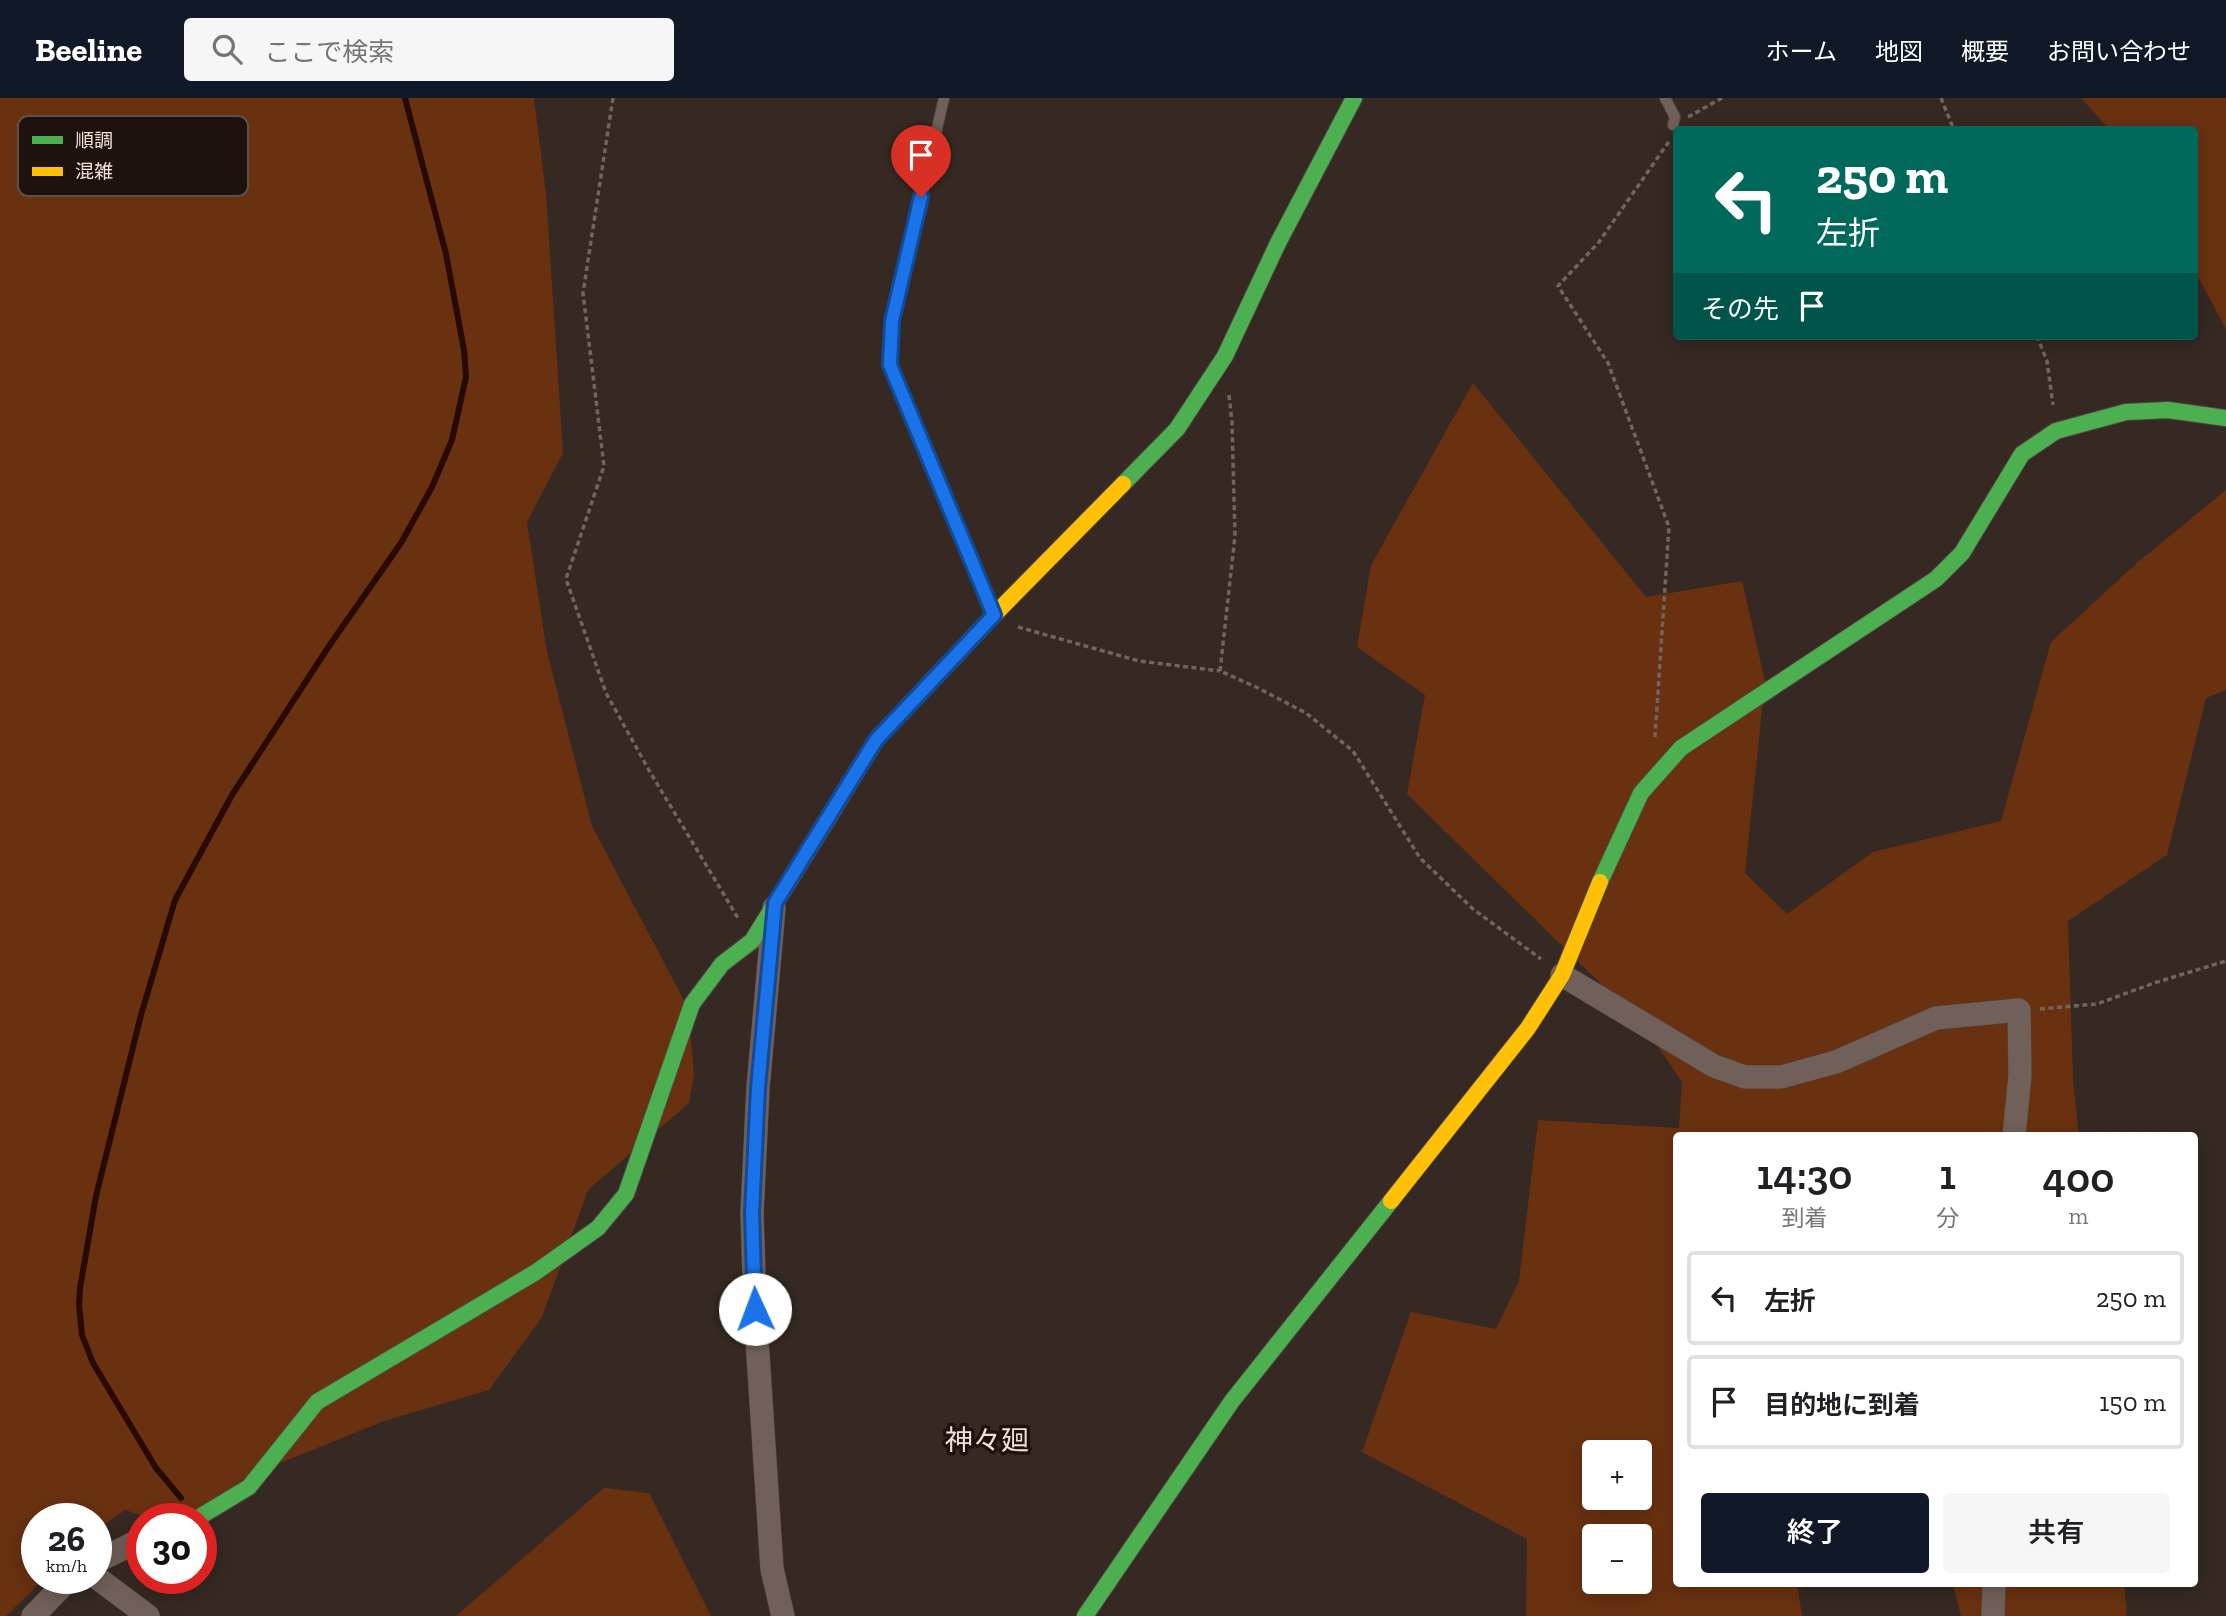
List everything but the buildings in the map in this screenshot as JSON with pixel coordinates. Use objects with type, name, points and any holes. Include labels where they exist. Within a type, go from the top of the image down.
[{"type":"street","points":[[217,1506],[249,1487],[317,1402],[536,1272],[598,1228],[626,1194],[692,1004],[722,964],[752,940],[876,740],[994,615],[1177,429],[1225,356],[1278,243],[1354,98]]},
{"type":"street","points":[[1085,1616],[1232,1401],[1528,1028],[1562,975],[1612,853],[1641,793],[1681,748],[1936,579],[1962,553],[2022,454],[2056,431],[2126,412],[2168,410],[2226,418]]},
{"type":"street","points":[[775,903],[758,1088],[752,1213],[755,1309],[772,1569],[783,1616]]},
{"type":"street","points":[[1562,975],[1714,1066],[1745,1077],[1781,1077],[1836,1062],[1937,1018],[2019,1010],[2020,1075],[2014,1132]]},
{"type":"street","points":[[1993,1616],[1994,1587]]},
{"type":"street","points":[[112,1589],[148,1616]]},
{"type":"street","points":[[33,1616],[54,1594]]},
{"type":"lane","points":[[944,98],[892,321],[890,365],[994,615]]},
{"type":"lane","points":[[1665,98],[1675,117],[1673,125]]},
{"type":"path","points":[[613,98],[583,293],[604,466],[566,579],[606,693],[650,772],[752,940]]},
{"type":"path","points":[[1655,741],[1669,527],[1608,363],[1558,286],[1599,242],[1669,141],[1673,125],[1722,98]]},
{"type":"path","points":[[1941,98],[1952,126]]},
{"type":"path","points":[[2039,340],[2047,361],[2056,431]]},
{"type":"path","points":[[1220,671],[1235,536],[1232,422],[1225,356]]},
{"type":"path","points":[[994,615],[1009,624],[1139,661],[1220,671],[1306,713],[1353,751],[1420,858],[1473,909],[1562,975]]},
{"type":"path","points":[[2019,1010],[2097,1004],[2226,961]]},
{"type":"shaded area","points":[[0,98],[534,98],[546,194],[563,453],[527,522],[547,652],[592,826],[688,1008],[694,1074],[689,1103],[588,1190],[542,1317],[489,1390],[384,1421],[250,1475],[208,1503],[126,1503],[126,1510],[112,1519],[112,1503],[21,1503],[21,1594],[29,1594],[6,1616],[0,1616]]},
{"type":"shaded area","points":[[2081,98],[2226,98],[2226,329],[2198,277],[2198,126],[2106,126]]},
{"type":"shaded area","points":[[1473,383],[1646,597],[1742,581],[1765,681],[1745,873],[1787,914],[1873,852],[2001,821],[2051,642],[2138,562],[2226,490],[2226,690],[2206,698],[2167,855],[2068,921],[2073,1080],[2079,1132],[1673,1132],[1673,1587],[1797,1587],[1802,1616],[1526,1616],[1527,1539],[1362,1452],[1411,1312],[1496,1329],[1519,1281],[1538,1120],[1679,1128],[1682,1082],[1644,1026],[1407,794],[1425,695],[1357,647],[1371,565]]},
{"type":"shaded area","points":[[604,1488],[649,1493],[711,1616],[456,1616]]},
{"type":"shaded area","points":[[1954,1587],[2124,1587],[2127,1616],[1961,1616]]},
{"type":"waterway","points":[[181,1498],[156,1468],[93,1363],[82,1335],[80,1288],[96,1196],[141,1015],[175,900],[232,795],[329,646],[401,543],[432,487],[452,440],[466,377],[464,350],[446,254],[405,98]]},
{"type":"traffic: fast","points":[[1123,484],[1177,429],[1225,356],[1278,243],[1354,98]]},
{"type":"traffic: fast","points":[[1600,882],[1641,793],[1681,748],[1936,579],[1962,553],[2022,454],[2056,431],[2126,412],[2168,410],[2226,418]]},
{"type":"traffic: fast","points":[[217,1506],[249,1487],[317,1402],[536,1272],[598,1228],[626,1194],[692,1004],[722,964],[752,941],[826,822]]},
{"type":"traffic: fast","points":[[1085,1616],[1232,1401],[1391,1201]]},
{"type":"traffic: slow","points":[[826,822],[876,740],[1123,484]]},
{"type":"traffic: slow","points":[[1391,1201],[1528,1028],[1562,975],[1600,882]]},
{"type":"district","name":"神々廻","points":[[987,1440]]},
{"type":"route","points":[[755,1309],[752,1213],[758,1088],[775,903],[876,740],[994,615],[890,365],[892,321],[921,197]]}]
